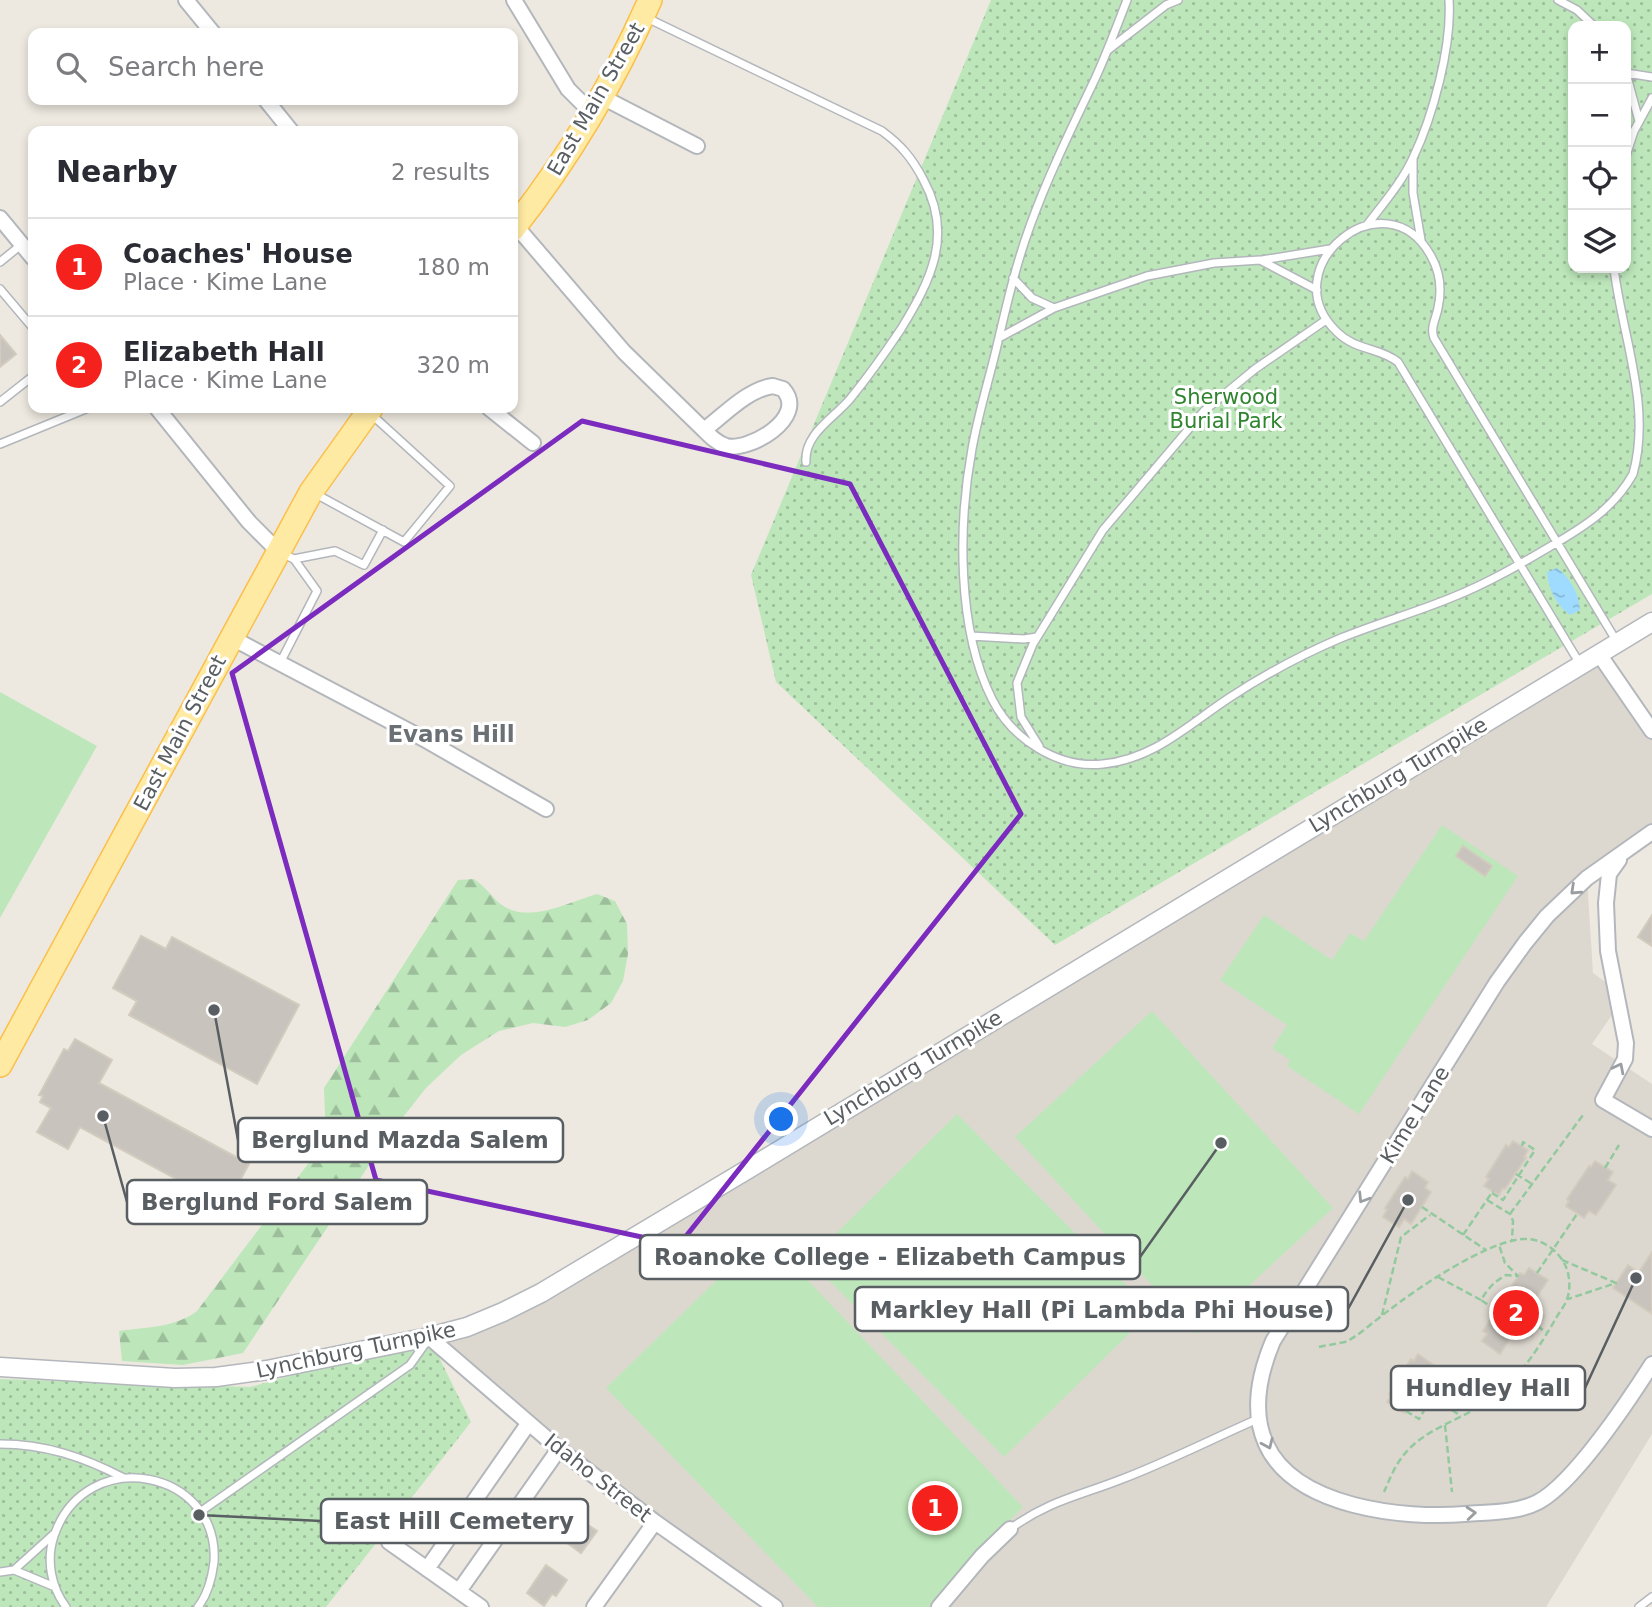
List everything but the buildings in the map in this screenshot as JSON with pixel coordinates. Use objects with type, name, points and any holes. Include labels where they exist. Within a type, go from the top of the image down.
[{"type":"main road","name":"East Main Street","points":[[518,222],[597,105],[647,8]]},
{"type":"main road","name":"East Main Street","points":[[0,1065],[232,638],[286,555],[311,492],[367,413]]},
{"type":"street","points":[[186,0],[209,28]]},
{"type":"street","points":[[514,0],[568,89],[597,105],[697,146]]},
{"type":"street","points":[[270,105],[287,126]]},
{"type":"street","points":[[0,218],[28,252]]},
{"type":"street","points":[[518,233],[624,352],[715,441],[736,447],[755,440],[777,427],[786,418],[790,402],[783,389],[764,387],[704,430]]},
{"type":"street","points":[[161,413],[249,522],[286,555]]},
{"type":"street","points":[[496,413],[533,443]]},
{"type":"street","name":"Lynchburg Turnpike","points":[[0,1367],[175,1378],[216,1377],[267,1370],[467,1327],[541,1293],[1652,622]]},
{"type":"street","points":[[232,638],[424,739],[546,809]]},
{"type":"street","points":[[1599,654],[1652,731]]},
{"type":"street","name":"Kime Lane","points":[[1652,832],[1587,878],[1547,916],[1497,982],[1273,1340],[1259,1387],[1260,1418],[1265,1442],[1273,1457],[1287,1471],[1324,1494],[1347,1504],[1413,1515],[1447,1516],[1502,1511],[1529,1506],[1554,1492],[1607,1429],[1652,1364]]},
{"type":"street","name":"Kime Lane","points":[[1628,847],[1609,874],[1606,903],[1608,951],[1626,1043],[1625,1059],[1603,1100],[1652,1129]]},
{"type":"street","name":"Idaho Street","points":[[429,1337],[559,1449],[655,1522],[775,1607]]},
{"type":"street","points":[[427,1569],[528,1424]]},
{"type":"street","points":[[459,1591],[559,1449]]},
{"type":"street","points":[[594,1607],[655,1522]]},
{"type":"street","points":[[939,1607],[982,1556],[1010,1529]]},
{"type":"street","points":[[389,1542],[481,1607]]},
{"type":"lane","points":[[1127,0],[1029,227],[1013,278],[972,450],[966,499],[966,604],[980,672],[999,713],[1015,731],[1041,750],[1070,762],[1099,765],[1142,755],[1163,745],[1239,691],[1318,648],[1494,579],[1594,519],[1612,503],[1635,470],[1647,431],[1641,369],[1623,312],[1615,273]]},
{"type":"lane","points":[[1106,52],[1163,2],[1178,0]]},
{"type":"lane","points":[[1367,225],[1413,158],[1433,100],[1447,46],[1449,0]]},
{"type":"lane","points":[[1558,0],[1577,10],[1589,21]]},
{"type":"lane","points":[[647,8],[882,131],[911,156],[928,187],[939,231],[937,255],[930,276],[918,302],[867,377],[848,401],[811,438],[805,452],[806,463]]},
{"type":"lane","points":[[1631,74],[1652,77]]},
{"type":"lane","points":[[1629,84],[1639,121]]},
{"type":"lane","points":[[1629,147],[1639,121],[1652,98]]},
{"type":"lane","points":[[1413,158],[1413,193],[1422,241],[1435,264],[1441,289],[1432,328],[1434,338],[1618,642]]},
{"type":"lane","points":[[1422,241],[1411,232],[1398,227],[1378,224],[1355,229],[1330,249],[1320,267],[1317,290],[1320,307],[1326,320],[1350,343],[1390,356],[1398,362],[1581,665]]},
{"type":"lane","points":[[0,262],[22,244]]},
{"type":"lane","points":[[999,338],[1054,308],[1147,276],[1214,262],[1260,261],[1330,249]]},
{"type":"lane","points":[[1260,261],[1317,290]]},
{"type":"lane","points":[[1013,278],[1032,298],[1054,308]]},
{"type":"lane","points":[[0,289],[28,322]]},
{"type":"lane","points":[[1041,750],[1021,717],[1017,684],[1037,636],[1103,530],[1204,411],[1255,369],[1326,320]]},
{"type":"lane","points":[[0,402],[28,380]]},
{"type":"lane","points":[[0,444],[76,413]]},
{"type":"lane","points":[[311,492],[404,542],[450,486],[372,413]]},
{"type":"lane","points":[[286,555],[335,551],[364,565],[383,530]]},
{"type":"lane","points":[[280,663],[317,592],[286,555]]},
{"type":"lane","points":[[971,636],[1024,639],[1037,636]]},
{"type":"lane","points":[[200,1512],[410,1365],[429,1337]]},
{"type":"lane","points":[[1010,1529],[1032,1513],[1055,1502],[1122,1479],[1260,1418]]},
{"type":"lane","points":[[0,1444],[41,1447],[69,1454],[122,1478]]},
{"type":"lane","points":[[66,1607],[59,1597],[50,1572],[51,1546],[59,1521],[75,1500],[97,1485],[122,1478],[144,1478],[166,1484],[185,1496],[200,1512],[212,1541],[214,1556],[209,1587],[198,1607]]},
{"type":"lane","points":[[14,1570],[55,1533]]},
{"type":"lane","points":[[0,1572],[14,1570],[55,1587]]},
{"type":"lane","points":[[1639,1607],[1652,1597]]},
{"type":"path","points":[[1510,1214],[1583,1115]]},
{"type":"path","points":[[1463,1235],[1492,1192],[1503,1200],[1535,1150],[1523,1142],[1522,1146]]},
{"type":"path","points":[[1605,1168],[1619,1145]]},
{"type":"path","points":[[1517,1175],[1532,1184]]},
{"type":"path","points":[[1487,1200],[1510,1214],[1513,1221],[1511,1240]]},
{"type":"path","points":[[1422,1208],[1487,1250]]},
{"type":"path","points":[[1536,1273],[1577,1214]]},
{"type":"path","points":[[1382,1315],[1401,1237],[1430,1215]]},
{"type":"path","points":[[1318,1347],[1347,1341],[1438,1277],[1511,1240],[1540,1241],[1562,1260],[1568,1272],[1570,1284],[1567,1299],[1521,1371],[1502,1391],[1424,1436],[1410,1448],[1396,1465],[1384,1492]]},
{"type":"path","points":[[1481,1300],[1497,1280],[1506,1275],[1518,1276],[1505,1263],[1499,1245]]},
{"type":"path","points":[[1562,1260],[1616,1283],[1567,1299]]},
{"type":"path","points":[[1438,1277],[1496,1310]]},
{"type":"path","points":[[1537,1326],[1547,1333]]},
{"type":"path","points":[[1406,1410],[1419,1419],[1446,1377],[1433,1370]]},
{"type":"path","points":[[1427,1394],[1461,1416]]},
{"type":"path","points":[[1445,1425],[1452,1492]]},
{"type":"highlighted area","points":[[582,421],[850,484],[1021,814],[679,1245],[376,1180],[232,673]]},
{"type":"shaded area","points":[[1599,654],[1652,731],[1652,832],[1587,878],[1593,973],[1625,996],[1592,1044],[1652,1084],[1652,1434],[1546,1607],[778,1607],[559,1449],[429,1337],[503,1312]]},
{"type":"green space","name":"Sherwood Burial Park","points":[[991,0],[1652,0],[1652,594],[1055,945],[776,682],[751,575]]},
{"type":"green space","points":[[0,692],[97,746],[0,918]]},
{"type":"green space","points":[[1442,825],[1518,876],[1359,1114],[1287,1066],[1290,1060],[1272,1048],[1287,1025],[1220,980],[1264,915],[1332,960],[1350,933],[1364,941]]},
{"type":"green space","points":[[474,879],[498,902],[521,912],[559,907],[597,894],[615,901],[627,924],[628,954],[623,981],[611,1003],[588,1020],[565,1027],[533,1023],[499,1031],[461,1055],[426,1088],[392,1131],[243,1353],[183,1365],[122,1361],[119,1331],[170,1324],[197,1311],[326,1140],[324,1088],[458,880]]},
{"type":"green space","points":[[1152,1011],[1333,1208],[1197,1334],[1015,1137]]},
{"type":"green space","points":[[957,1114],[1152,1311],[1004,1457],[809,1260]]},
{"type":"green space","points":[[764,1234],[1023,1507],[953,1577],[930,1607],[818,1607],[606,1388]]},
{"type":"green space","points":[[429,1337],[471,1422],[326,1607],[0,1607],[0,1379],[250,1387]]},
{"type":"water","points":[[1557,568],[1570,581],[1578,598],[1580,610],[1570,615],[1557,602],[1549,585],[1547,572]]},
{"type":"place","name":"Berglund Mazda Salem","points":[[214,1010]]},
{"type":"place","name":"Berglund Ford Salem","points":[[103,1116]]},
{"type":"place","name":"Roanoke College - Elizabeth Campus","points":[[1221,1143]]},
{"type":"place","name":"Markley Hall (Pi Lambda Phi House)","points":[[1408,1200]]},
{"type":"place","name":"Hundley Hall","points":[[1636,1278]]},
{"type":"place","name":"Elizabeth Hall","points":[[1516,1313]]},
{"type":"place","name":"Coaches' House","points":[[935,1508]]},
{"type":"place","name":"East Hill Cemetery","points":[[199,1515]]},
{"type":"district","name":"Evans Hill","points":[[451,734]]}]
